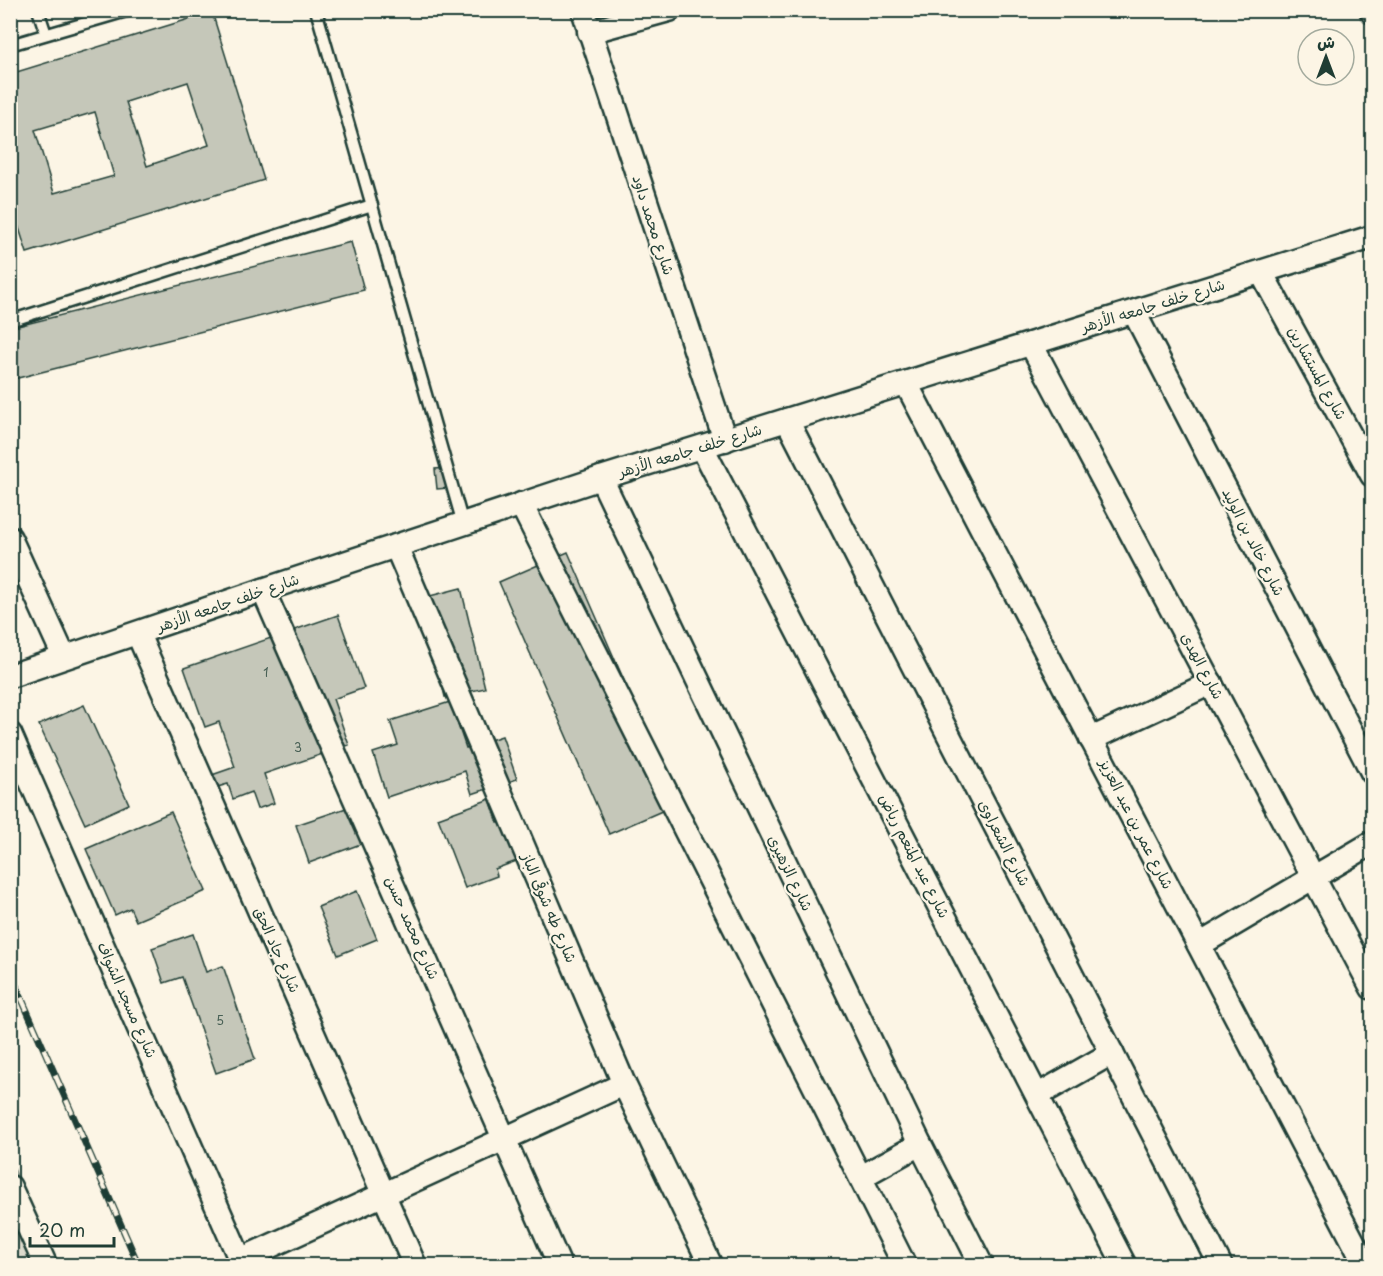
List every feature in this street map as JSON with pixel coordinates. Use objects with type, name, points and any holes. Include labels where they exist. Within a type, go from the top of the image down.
[{"type":"street","points":[[586,21],[669,10]]},
{"type":"street","name":"شارع محمد داود","points":[[586,21],[725,440]]},
{"type":"street","name":"شارع خلف جامعه الأزهر","points":[[10,676],[601,478],[1372,237]]},
{"type":"street","name":"شارع المستشارين","points":[[1262,272],[1372,475]]},
{"type":"street","name":"شارع خالد بن الوليد","points":[[1134,312],[1372,772]]},
{"type":"street","name":"شارع الهدى","points":[[1031,344],[1372,988]]},
{"type":"street","name":"شارع عمر بن عبد العزيز","points":[[906,383],[1366,1266]]},
{"type":"street","name":"شارع الشعراوى","points":[[787,420],[1221,1266]]},
{"type":"street","name":"شارع عبد المنعم رياض","points":[[702,447],[1125,1266]]},
{"type":"street","name":"شارع الزهيرى","points":[[601,478],[920,1144],[981,1266]]},
{"type":"street","points":[[521,504],[905,1266]]},
{"type":"street","points":[[10,538],[64,657]]},
{"type":"street","name":"شارع طه شوقى الباز","points":[[396,546],[624,1084],[711,1266]]},
{"type":"street","name":"شارع محمد حسن","points":[[263,590],[560,1266]]},
{"type":"street","name":"شارع جاد الحق","points":[[138,634],[415,1266]]},
{"type":"street","points":[[1092,739],[1211,683]]},
{"type":"street","name":"شارع مسجد الشواف","points":[[10,734],[242,1263]]},
{"type":"street","points":[[1199,945],[1372,843]]},
{"type":"street","points":[[1038,1095],[1112,1053]]},
{"type":"street","points":[[242,1263],[384,1194],[624,1084]]},
{"type":"street","points":[[861,1177],[920,1144]]},
{"type":"street","points":[[10,1187],[46,1266]]},
{"type":"lane","points":[[38,10],[46,34]]},
{"type":"lane","points":[[10,45],[130,10]]},
{"type":"lane","points":[[316,10],[463,524]]},
{"type":"lane","points":[[10,321],[372,205]]},
{"type":"shaded area","points":[[11,1162],[56,1265],[11,1265]]},
{"type":"building","points":[[212,12],[264,180],[27,253],[10,200],[10,74]],"holes":[[[188,82],[209,145],[147,166],[126,102]],[[95,112],[114,176],[54,193],[35,130]]]},
{"type":"building","points":[[351,242],[364,290],[10,380],[10,328]]},
{"type":"building","points":[[446,468],[448,488],[437,489],[435,469]]},
{"type":"building","points":[[568,552],[678,804],[609,834],[499,582]]},
{"type":"building","points":[[461,588],[485,688],[445,697],[422,598]]},
{"type":"building","points":[[338,615],[364,688],[333,699],[349,745],[264,774],[274,803],[257,809],[251,792],[233,799],[228,784],[214,788],[209,776],[235,767],[219,722],[205,727],[184,668]]},
{"type":"building","points":[[450,702],[466,748],[502,736],[517,779],[472,794],[465,771],[387,797],[373,753],[398,745],[390,721]]},
{"type":"building","points":[[84,705],[129,804],[85,824],[39,725]]},
{"type":"building","points":[[490,799],[498,823],[507,820],[522,859],[495,869],[497,876],[465,888],[438,818]]},
{"type":"building","points":[[364,802],[377,838],[309,863],[296,825]]},
{"type":"building","points":[[171,812],[206,891],[136,921],[130,908],[115,915],[86,849]]},
{"type":"building","points":[[357,891],[377,939],[338,955],[318,907]]},
{"type":"building","points":[[193,934],[206,972],[223,966],[255,1059],[216,1073],[182,977],[164,983],[152,948]]},
{"type":"railway","points":[[10,972],[139,1266]]}]
